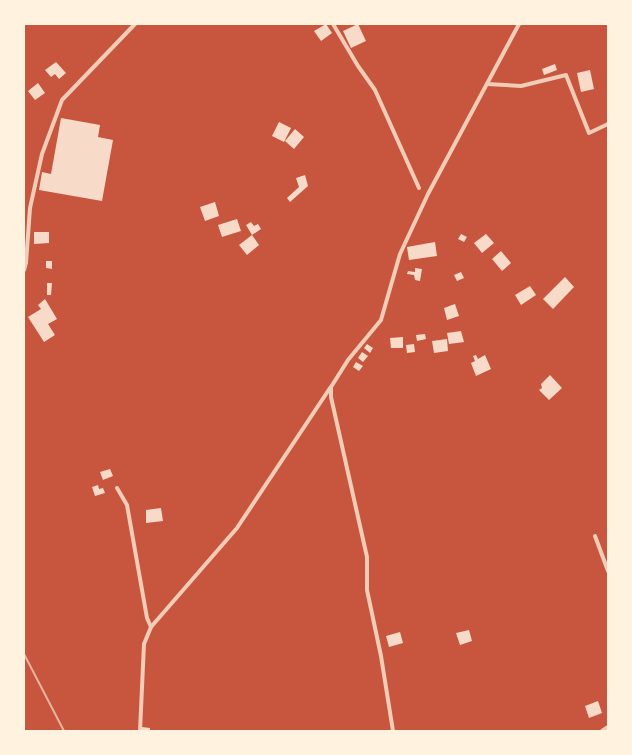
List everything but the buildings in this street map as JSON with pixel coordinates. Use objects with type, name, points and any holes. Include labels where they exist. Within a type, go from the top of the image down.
[{"type":"street","points":[[24,270],[30,208],[42,154],[62,100],[135,24]]},
{"type":"street","points":[[333,24],[375,90],[419,188]]},
{"type":"street","points":[[140,731],[144,644],[151,627],[237,528],[348,360],[381,320],[400,254],[428,194],[520,24]]},
{"type":"street","points":[[487,84],[521,86],[566,75],[589,133],[608,124]]},
{"type":"street","points":[[24,208],[30,208]]},
{"type":"street","points":[[331,386],[367,557],[367,590],[382,656],[393,731]]},
{"type":"street","points":[[118,488],[127,505],[146,618],[151,627]]},
{"type":"street","points":[[595,536],[608,572]]},
{"type":"street","points":[[602,731],[608,728]]},
{"type":"railway","points":[[24,654],[64,731]]}]
